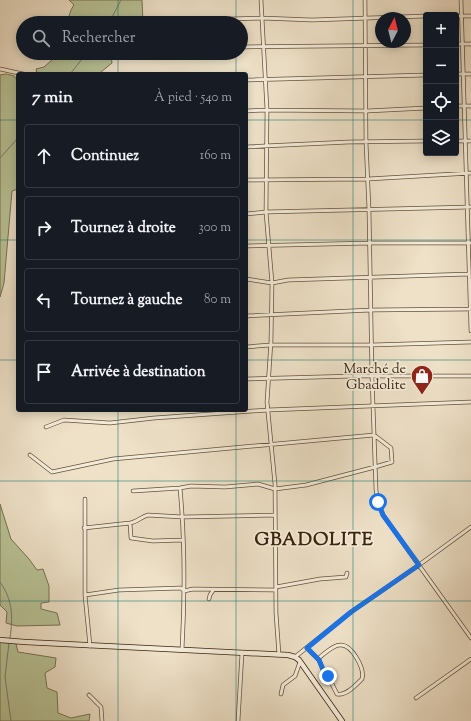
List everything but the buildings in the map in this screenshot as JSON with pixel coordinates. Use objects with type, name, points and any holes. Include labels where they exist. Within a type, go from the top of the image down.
[{"type":"street","points":[[261,0],[267,110],[266,212],[272,283],[268,410],[275,489],[276,613],[279,654]]},
{"type":"street","points":[[365,0],[364,46],[367,111],[366,142],[370,210],[372,377],[376,490],[378,502],[383,515],[471,638]]},
{"type":"street","points":[[461,0],[466,173],[469,207],[471,331]]},
{"type":"street","points":[[248,18],[312,20],[423,16]]},
{"type":"street","points":[[462,16],[471,16]]},
{"type":"street","points":[[459,44],[471,44]]},
{"type":"street","points":[[248,47],[423,45]]},
{"type":"street","points":[[0,69],[16,72]]},
{"type":"street","points":[[459,74],[471,74]]},
{"type":"street","points":[[248,80],[423,75]]},
{"type":"street","points":[[459,106],[471,106]]},
{"type":"street","points":[[248,112],[267,110],[367,111],[423,108]]},
{"type":"street","points":[[248,147],[423,141]]},
{"type":"street","points":[[459,141],[471,141]]},
{"type":"street","points":[[248,180],[368,179],[471,173]]},
{"type":"street","points":[[248,214],[266,212],[469,207]]},
{"type":"street","points":[[248,246],[470,243]]},
{"type":"street","points":[[248,279],[272,283],[288,280],[470,274]]},
{"type":"street","points":[[248,316],[371,310],[471,309]]},
{"type":"street","points":[[248,348],[270,345],[372,345],[471,342]]},
{"type":"street","points":[[248,379],[471,376]]},
{"type":"street","points":[[248,411],[471,402]]},
{"type":"street","points":[[46,427],[64,420],[110,423],[154,418],[240,412]]},
{"type":"street","points":[[30,455],[52,472],[113,459],[374,435],[391,448],[392,462],[306,484],[275,489],[258,484],[225,487],[191,486],[133,491]]},
{"type":"street","points":[[180,488],[184,591],[182,650]]},
{"type":"street","points":[[85,499],[85,595],[90,646]]},
{"type":"street","points":[[84,528],[137,522],[142,517],[148,516],[182,517],[275,515]]},
{"type":"street","points":[[130,523],[131,538],[153,541],[183,540]]},
{"type":"street","points":[[295,657],[351,612],[471,527]]},
{"type":"street","points":[[184,591],[193,588],[276,589],[320,579],[346,578],[347,573]]},
{"type":"street","points":[[85,595],[119,590],[181,588],[184,591]]},
{"type":"street","points":[[209,599],[214,589]]},
{"type":"street","points":[[0,640],[90,646],[279,654],[295,657],[342,721]]},
{"type":"street","points":[[307,648],[318,659],[337,694],[345,694],[362,679],[362,667],[355,655],[346,646],[336,646],[318,659]]},
{"type":"street","points":[[238,721],[242,653]]},
{"type":"street","points":[[416,698],[471,659]]},
{"type":"street","points":[[281,694],[283,685],[295,676],[300,662]]},
{"type":"street","points":[[89,695],[101,707],[102,721]]},
{"type":"green space","points":[[69,0],[142,0],[143,16],[69,16],[74,5]]},
{"type":"green space","points":[[52,60],[112,60],[112,63],[101,72],[37,72],[36,69],[44,67]]},
{"type":"green space","points":[[6,74],[14,76],[16,78],[16,190],[12,191],[4,283],[0,297],[0,75]]},
{"type":"green space","points":[[0,504],[11,539],[37,570],[43,569],[49,586],[49,602],[41,603],[41,609],[57,613],[60,625],[17,626],[6,623],[7,612],[0,605]]},
{"type":"green space","points":[[0,639],[15,640],[18,652],[56,658],[55,667],[45,673],[47,688],[57,692],[58,713],[71,718],[90,714],[89,721],[0,721]]},
{"type":"waterway","points":[[113,16],[121,0]]},
{"type":"waterway","points":[[72,72],[81,60]]},
{"type":"waterway","points":[[0,158],[16,140]]},
{"type":"waterway","points":[[0,582],[10,602],[12,616],[10,638]]},
{"type":"waterway","points":[[9,643],[5,677],[11,721]]},
{"type":"place","name":"Marché de Gbadolite","points":[[422,396]]},
{"type":"district","name":"GBADOLITE","points":[[314,539]]},
{"type":"route","points":[[328,676],[324,672],[319,660],[307,648],[351,612],[419,565],[383,515],[378,502]]}]
